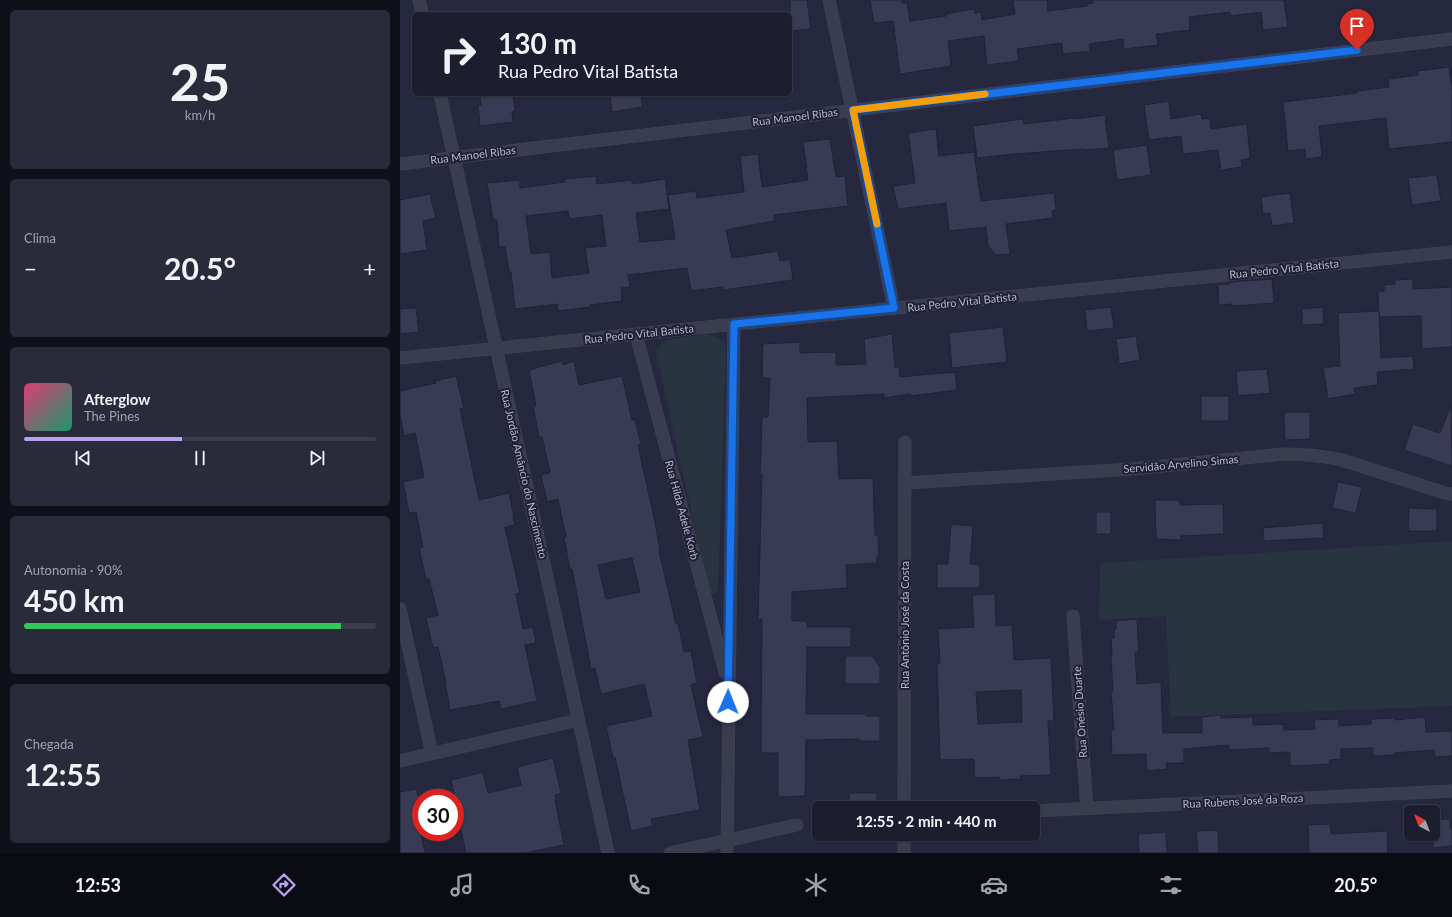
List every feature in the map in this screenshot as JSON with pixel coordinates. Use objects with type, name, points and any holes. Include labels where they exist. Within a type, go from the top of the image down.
[{"type":"street","points":[[419,0],[422,12]]},
{"type":"street","points":[[829,0],[894,308]]},
{"type":"street","name":"Rua Manoel Ribas","points":[[400,164],[1452,39]]},
{"type":"street","name":"Rua Jordão Amâncio do Nascimento","points":[[440,96],[608,853]]},
{"type":"street","name":"Rua Pedro Vital Batista","points":[[400,358],[1452,252]]},
{"type":"street","points":[[727,853],[734,324]]},
{"type":"street","name":"Rua Hilda Adele Korb","points":[[636,334],[729,686]]},
{"type":"street","name":"Rua Antônio José da Costa","points":[[904,801],[905,442]]},
{"type":"street","name":"Servidão Arvelino Simas","points":[[905,482],[1132,469],[1284,454],[1306,454],[1342,460],[1452,494]]},
{"type":"street","points":[[400,609],[432,754]]},
{"type":"street","name":"Rua Onésio Duarte","points":[[1073,616],[1087,808]]},
{"type":"street","points":[[400,761],[578,720]]},
{"type":"street","name":"Rua Rubens José da Roza","points":[[1040,811],[1452,791]]},
{"type":"street","points":[[670,853],[797,825]]},
{"type":"street","points":[[904,841],[904,853]]},
{"type":"shaded area","points":[[708,334],[718,338],[726,346],[718,591],[713,595],[709,592],[656,352],[658,348],[667,340]]},
{"type":"shaded area","points":[[1452,541],[1452,706],[1171,717],[1166,616],[1099,620],[1100,563]]},
{"type":"building","points":[[790,0],[807,0],[811,29],[792,31],[792,12],[790,12]]},
{"type":"building","points":[[870,0],[902,0],[902,3],[907,3],[910,21],[946,16],[946,14],[974,9],[975,13],[981,12],[982,20],[1015,14],[1013,0],[1047,0],[1048,11],[1087,6],[1087,4],[1093,3],[1093,0],[1284,0],[1288,27],[1263,30],[1261,12],[1231,16],[1230,12],[1189,17],[1190,30],[1156,34],[1158,45],[1124,49],[1123,39],[1089,44],[1090,51],[1063,54],[1062,43],[1017,49],[1019,61],[987,65],[984,36],[948,41],[951,66],[900,74],[893,21],[874,23]]},
{"type":"building","points":[[1449,67],[1452,91],[1452,142],[1389,149],[1386,118],[1319,126],[1322,157],[1306,159],[1305,149],[1288,151],[1283,102],[1357,93],[1357,91],[1389,87],[1388,79],[1418,75],[1418,71]]},
{"type":"building","points":[[480,96],[513,96],[515,111],[512,112],[513,122],[480,126],[478,105],[481,105]]},
{"type":"building","points":[[610,96],[641,96],[642,107],[612,112]]},
{"type":"building","points":[[1169,101],[1171,119],[1201,114],[1202,119],[1210,118],[1211,129],[1247,124],[1250,158],[1241,160],[1242,167],[1221,170],[1218,150],[1183,154],[1181,136],[1149,140],[1144,105]]},
{"type":"building","points":[[1105,115],[1109,148],[977,158],[973,126],[1023,119],[1024,124]]},
{"type":"building","points":[[936,129],[939,156],[974,152],[981,201],[1054,193],[1056,210],[1052,211],[1053,218],[1006,224],[1010,254],[996,255],[988,246],[986,227],[949,231],[946,203],[898,209],[893,186],[915,183],[908,133]]},
{"type":"building","points":[[830,139],[836,177],[845,176],[848,206],[774,215],[774,221],[726,230],[732,258],[778,251],[780,261],[790,259],[793,280],[723,290],[723,287],[691,291],[687,268],[628,275],[630,287],[621,288],[622,301],[558,311],[557,304],[515,309],[511,272],[509,272],[505,247],[499,247],[497,220],[493,220],[487,183],[520,180],[520,188],[565,182],[564,179],[596,176],[597,184],[632,180],[632,184],[665,179],[669,209],[636,213],[640,242],[675,239],[668,195],[696,191],[697,198],[744,192],[740,156],[758,154],[762,187],[808,180],[803,142]],"holes":[[[568,211],[569,219],[602,215],[606,246],[585,248],[589,273],[552,278],[550,252],[531,254],[526,216]]]},
{"type":"building","points":[[1147,145],[1151,175],[1117,180],[1113,150]]},
{"type":"building","points":[[1437,175],[1441,201],[1412,205],[1408,178]]},
{"type":"building","points":[[1290,193],[1294,223],[1272,226],[1270,213],[1263,214],[1261,197]]},
{"type":"building","points":[[430,194],[436,218],[423,221],[427,250],[400,254],[400,200]]},
{"type":"building","points":[[1272,279],[1274,303],[1232,306],[1232,304],[1219,305],[1218,285],[1230,284],[1230,282]]},
{"type":"building","points":[[1413,279],[1413,289],[1452,287],[1452,347],[1422,349],[1421,316],[1379,317],[1378,291],[1384,291],[1384,285],[1395,284],[1394,280]]},
{"type":"building","points":[[1111,307],[1114,328],[1087,331],[1085,310]]},
{"type":"building","points":[[1323,307],[1324,324],[1302,325],[1302,309]]},
{"type":"building","points":[[416,308],[419,332],[400,334],[400,309]]},
{"type":"building","points":[[1379,311],[1381,358],[1413,356],[1414,369],[1377,372],[1378,385],[1354,388],[1355,394],[1328,399],[1323,368],[1340,366],[1338,313]]},
{"type":"building","points":[[1003,327],[1007,362],[952,368],[949,333]]},
{"type":"building","points":[[892,334],[895,368],[899,367],[900,377],[955,372],[957,390],[884,398],[884,394],[807,398],[808,442],[837,441],[839,479],[873,478],[875,535],[878,535],[879,556],[877,556],[877,563],[846,565],[847,588],[792,592],[792,621],[807,621],[807,627],[851,627],[851,647],[807,647],[806,714],[866,714],[866,716],[880,716],[880,741],[859,741],[859,739],[806,740],[805,796],[778,797],[778,753],[761,753],[762,619],[758,619],[762,474],[760,475],[762,417],[768,417],[770,378],[762,378],[763,344],[800,342],[800,353],[836,352],[836,365],[866,364],[864,339]]},
{"type":"building","points":[[1136,336],[1140,360],[1119,364],[1116,339]]},
{"type":"building","points":[[562,361],[563,365],[574,361],[579,385],[622,376],[632,420],[635,419],[641,444],[638,445],[654,517],[659,551],[676,624],[678,623],[684,652],[691,651],[697,683],[691,685],[703,737],[688,740],[700,810],[651,819],[653,826],[631,831],[615,757],[613,758],[606,726],[652,716],[644,684],[601,694],[595,668],[591,669],[572,569],[570,570],[564,538],[566,537],[558,499],[547,502],[541,475],[550,473],[542,437],[539,437],[533,407],[536,406],[529,370]],"holes":[[[632,558],[640,592],[606,599],[598,565]]]},
{"type":"building","points":[[1267,369],[1270,393],[1238,396],[1236,371]]},
{"type":"building","points":[[456,376],[464,408],[460,409],[479,500],[509,493],[515,525],[505,527],[520,593],[516,594],[523,629],[533,627],[536,643],[525,645],[537,701],[501,709],[499,701],[450,710],[446,682],[438,647],[433,648],[426,618],[438,615],[429,579],[426,579],[419,548],[423,547],[416,512],[409,513],[403,482],[424,477],[415,433],[404,436],[400,415],[400,391],[436,383],[435,381]]},
{"type":"building","points":[[1201,396],[1229,396],[1229,421],[1201,421]]},
{"type":"building","points":[[1451,405],[1452,466],[1404,450],[1413,424],[1440,433]]},
{"type":"building","points":[[1284,412],[1310,412],[1310,439],[1285,440]]},
{"type":"building","points":[[1338,482],[1362,487],[1356,513],[1332,508]]},
{"type":"building","points":[[1155,500],[1180,500],[1180,505],[1223,504],[1224,534],[1181,536],[1181,540],[1156,539]]},
{"type":"building","points":[[1409,508],[1437,509],[1437,531],[1408,531]]},
{"type":"building","points":[[1096,512],[1111,512],[1111,534],[1096,534]]},
{"type":"building","points":[[1323,523],[1324,538],[1264,541],[1263,528]]},
{"type":"building","points":[[951,524],[973,526],[970,564],[980,565],[980,588],[937,588],[937,564],[948,564]]},
{"type":"building","points":[[995,594],[996,626],[1012,625],[1014,660],[1051,658],[1054,721],[1048,721],[1051,775],[1020,776],[1021,779],[999,780],[999,777],[974,778],[974,759],[940,760],[937,663],[940,663],[938,629],[974,627],[972,595]],"holes":[[[1021,690],[1022,722],[978,724],[976,692]]]},
{"type":"building","points":[[1137,619],[1139,652],[1135,652],[1137,684],[1161,682],[1163,733],[1202,733],[1202,717],[1220,715],[1221,718],[1253,717],[1253,725],[1284,724],[1284,730],[1315,729],[1314,720],[1339,719],[1339,726],[1371,724],[1371,719],[1395,718],[1395,720],[1425,717],[1426,732],[1452,731],[1452,756],[1435,757],[1434,750],[1373,756],[1373,748],[1341,749],[1341,759],[1329,760],[1330,764],[1290,766],[1290,752],[1269,753],[1269,748],[1229,750],[1229,745],[1184,749],[1184,763],[1166,763],[1167,769],[1147,771],[1146,754],[1112,755],[1111,730],[1114,730],[1111,691],[1113,691],[1111,638],[1114,638],[1116,621]]},
{"type":"building","points":[[845,656],[872,656],[880,667],[880,684],[845,684]]},
{"type":"building","points":[[553,758],[561,793],[555,795],[555,800],[564,845],[525,853],[466,853],[463,841],[464,789],[453,789],[451,780],[483,772],[488,793],[521,785],[517,767]]},
{"type":"building","points":[[412,790],[412,841],[422,841],[425,853],[400,853],[400,792]]},
{"type":"building","points":[[849,793],[877,793],[877,801],[849,801]]},
{"type":"building","points":[[1450,819],[1450,829],[1452,829],[1452,846],[1433,848],[1433,841],[1440,841],[1440,820]]},
{"type":"building","points":[[1330,824],[1331,834],[1387,831],[1388,853],[1309,853],[1308,825]]},
{"type":"building","points":[[1218,830],[1219,853],[1198,853],[1196,831]]},
{"type":"building","points":[[1166,832],[1167,853],[1139,853],[1138,834]]},
{"type":"slow traffic","points":[[877,224],[853,110],[985,94]]},
{"type":"route","points":[[728,702],[734,324],[894,308],[853,110],[1357,50]]}]
